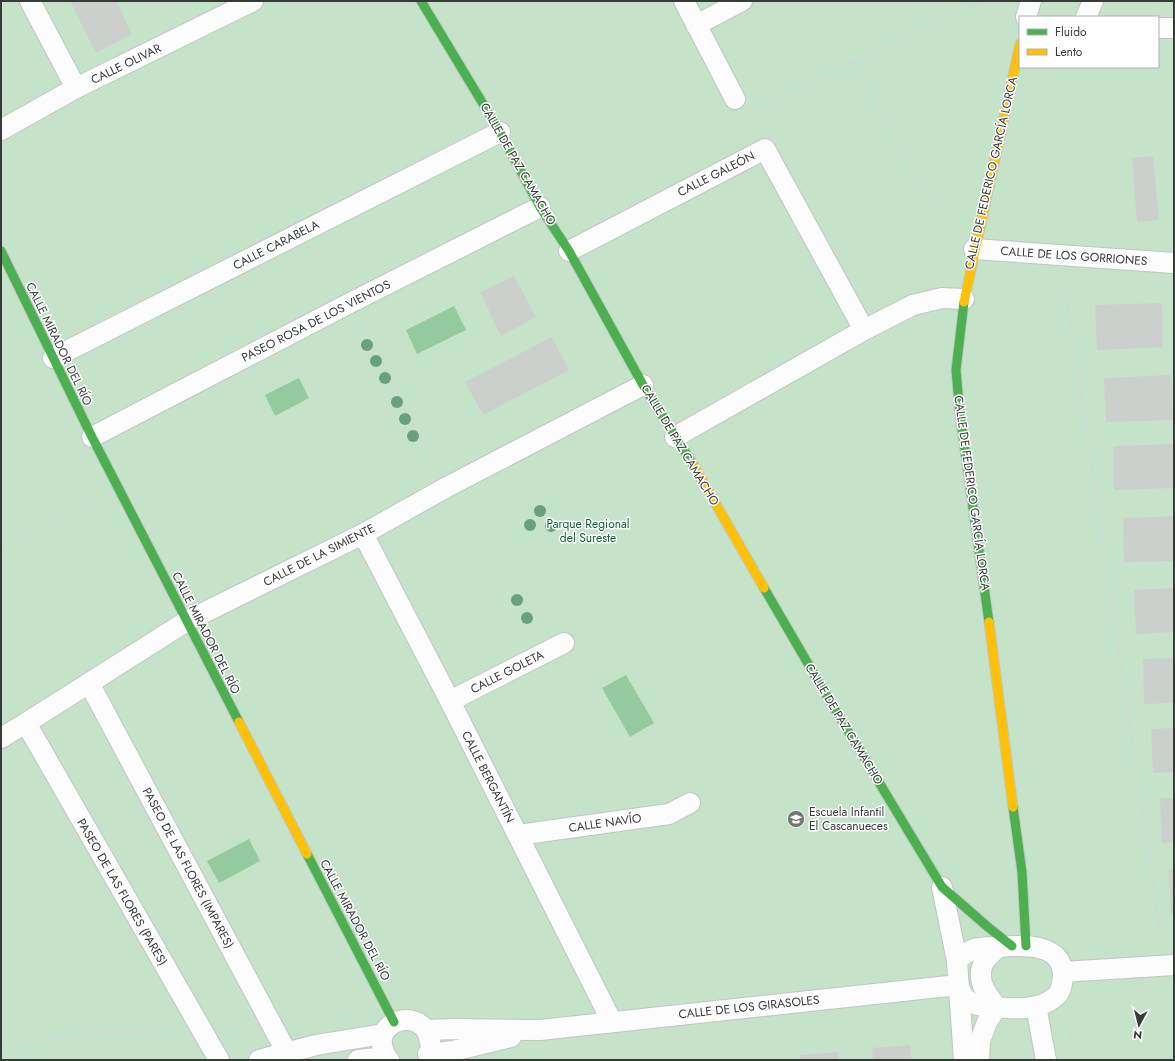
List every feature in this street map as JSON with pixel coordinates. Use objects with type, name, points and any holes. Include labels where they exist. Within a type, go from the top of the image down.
[{"type":"street","points":[[30,1],[76,88]]},
{"type":"street","name":"CALLE OLIVAR","points":[[1,130],[76,88],[253,1]]},
{"type":"street","name":"CALLE DE PAZ CAMACHO","points":[[421,1],[500,132],[540,207],[569,250],[643,385],[852,739],[942,887],[1012,946]]},
{"type":"street","points":[[684,1],[735,99]]},
{"type":"street","points":[[696,25],[742,1]]},
{"type":"street","points":[[1086,16],[1093,1]]},
{"type":"street","points":[[1159,28],[1174,28]]},
{"type":"street","name":"CALLE DE FEDERICO GARCÍA LORCA","points":[[1012,946],[1022,872],[993,648],[960,415],[956,370],[964,299],[1019,48]]},
{"type":"street","name":"CALLE CARABELA","points":[[53,358],[500,132]]},
{"type":"street","name":"CALLE GALEÓN","points":[[569,250],[765,149],[864,330]]},
{"type":"street","name":"PASEO ROSA DE LOS VIENTOS","points":[[92,437],[350,303],[540,207]]},
{"type":"street","name":"CALLE DE LOS GORRIONES","points":[[974,249],[1174,263]]},
{"type":"street","name":"CALLE MIRADOR DEL RÍO","points":[[1,251],[118,488],[382,997],[389,1028]]},
{"type":"street","points":[[675,437],[864,330],[913,305],[942,298],[964,299]]},
{"type":"street","name":"CALLE DE LA SIMIENTE","points":[[1,738],[187,621],[363,534],[447,487],[643,385]]},
{"type":"street","name":"CALLE BERGANTÍN","points":[[363,534],[450,701],[612,1022]]},
{"type":"street","name":"CALLE GOLETA","points":[[450,701],[564,643]]},
{"type":"street","name":"PASEO DE LAS FLORES (IMPARES)","points":[[89,683],[287,1053]]},
{"type":"street","name":"PASEO DE LAS FLORES (PARES)","points":[[26,723],[219,1060]]},
{"type":"street","name":"CALLE NAVÍO","points":[[518,836],[669,814],[690,803]]},
{"type":"street","name":"CALLE DE PAZ CAMACHO","points":[[942,887],[957,961],[958,985]]},
{"type":"street","points":[[997,1007],[986,994],[981,983],[983,963],[1012,946]]},
{"type":"street","points":[[957,961],[964,954],[979,947],[1012,946],[1039,948],[1050,952],[1058,960],[1063,972],[1062,984],[1057,996],[1036,1006],[1022,1008],[1007,1009],[976,1005],[964,998],[958,985]]},
{"type":"street","points":[[1063,972],[1174,965]]},
{"type":"street","points":[[958,985],[964,1060]]},
{"type":"street","name":"CALLE DE LOS GIRASOLES","points":[[426,1030],[540,1030],[958,985]]},
{"type":"street","points":[[1036,1006],[1046,1060]]},
{"type":"street","points":[[979,1060],[980,1040],[987,1022],[997,1007]]},
{"type":"street","points":[[259,1060],[389,1028],[405,1019],[418,1022],[426,1030],[430,1044],[426,1057]]},
{"type":"street","points":[[358,1060],[387,1058],[382,1045],[389,1028]]},
{"type":"street","name":"CALLE DE LOS GIRASOLES","points":[[426,1057],[540,1030]]},
{"type":"path","points":[[735,99],[745,117],[852,62],[982,1]]},
{"type":"path","points":[[852,62],[934,208]]},
{"type":"path","points":[[1064,285],[1160,931]]},
{"type":"path","points":[[350,303],[447,487]]},
{"type":"path","points":[[1,549],[118,488]]},
{"type":"path","points":[[332,1019],[382,997]]},
{"type":"path","points":[[1,1044],[91,1034],[200,1026],[274,1030]]},
{"type":"path","points":[[1070,1031],[1073,1060]]},
{"type":"green space","name":"Parque Regional del Sureste","points":[[1,1],[1174,1],[1174,1060],[1,1060]]},
{"type":"shaded area","points":[[454,306],[466,330],[417,354],[406,330]]},
{"type":"shaded area","points":[[299,378],[309,398],[275,416],[265,395]]},
{"type":"shaded area","points":[[626,675],[654,723],[630,737],[602,688]]},
{"type":"shaded area","points":[[249,839],[260,861],[219,883],[207,861]]},
{"type":"building","points":[[70,1],[116,1],[132,34],[96,53]]},
{"type":"building","points":[[1153,156],[1159,220],[1137,222],[1132,158]]},
{"type":"building","points":[[514,276],[536,317],[501,336],[480,292]]},
{"type":"building","points":[[1162,303],[1163,347],[1097,350],[1095,305]]},
{"type":"building","points":[[552,337],[569,370],[483,415],[465,382]]},
{"type":"building","points":[[1171,375],[1173,420],[1106,422],[1104,378]]},
{"type":"building","points":[[1174,444],[1174,488],[1114,490],[1113,446]]},
{"type":"building","points":[[1174,516],[1174,561],[1124,562],[1123,518]]},
{"type":"building","points":[[1174,588],[1174,632],[1136,634],[1134,590]]},
{"type":"building","points":[[1174,658],[1174,703],[1144,704],[1143,659]]},
{"type":"building","points":[[1174,728],[1174,772],[1153,773],[1151,729]]},
{"type":"building","points":[[1160,798],[1174,798],[1174,842],[1162,843]]},
{"type":"building","points":[[1169,869],[1174,869],[1174,914],[1171,914]]},
{"type":"building","points":[[910,1045],[912,1060],[873,1060],[872,1048]]},
{"type":"building","points":[[838,1052],[839,1060],[800,1060],[800,1055]]},
{"type":"traffic: fast","points":[[421,1],[500,132],[540,207],[569,251],[643,385],[694,466]]},
{"type":"traffic: fast","points":[[1,251],[92,437],[239,722]]},
{"type":"traffic: fast","points":[[964,302],[956,370],[960,415],[989,622]]},
{"type":"traffic: fast","points":[[764,588],[942,887],[1012,946]]},
{"type":"traffic: fast","points":[[1013,807],[1022,872],[1026,946]]},
{"type":"traffic: fast","points":[[307,854],[394,1022]]},
{"type":"traffic: slow","points":[[964,302],[1019,49]]},
{"type":"traffic: slow","points":[[694,466],[764,588]]},
{"type":"traffic: slow","points":[[989,622],[1013,807]]},
{"type":"traffic: slow","points":[[239,722],[307,854]]},
{"type":"place","name":"Escuela Infantil El Cascanueces","points":[[796,819]]}]
